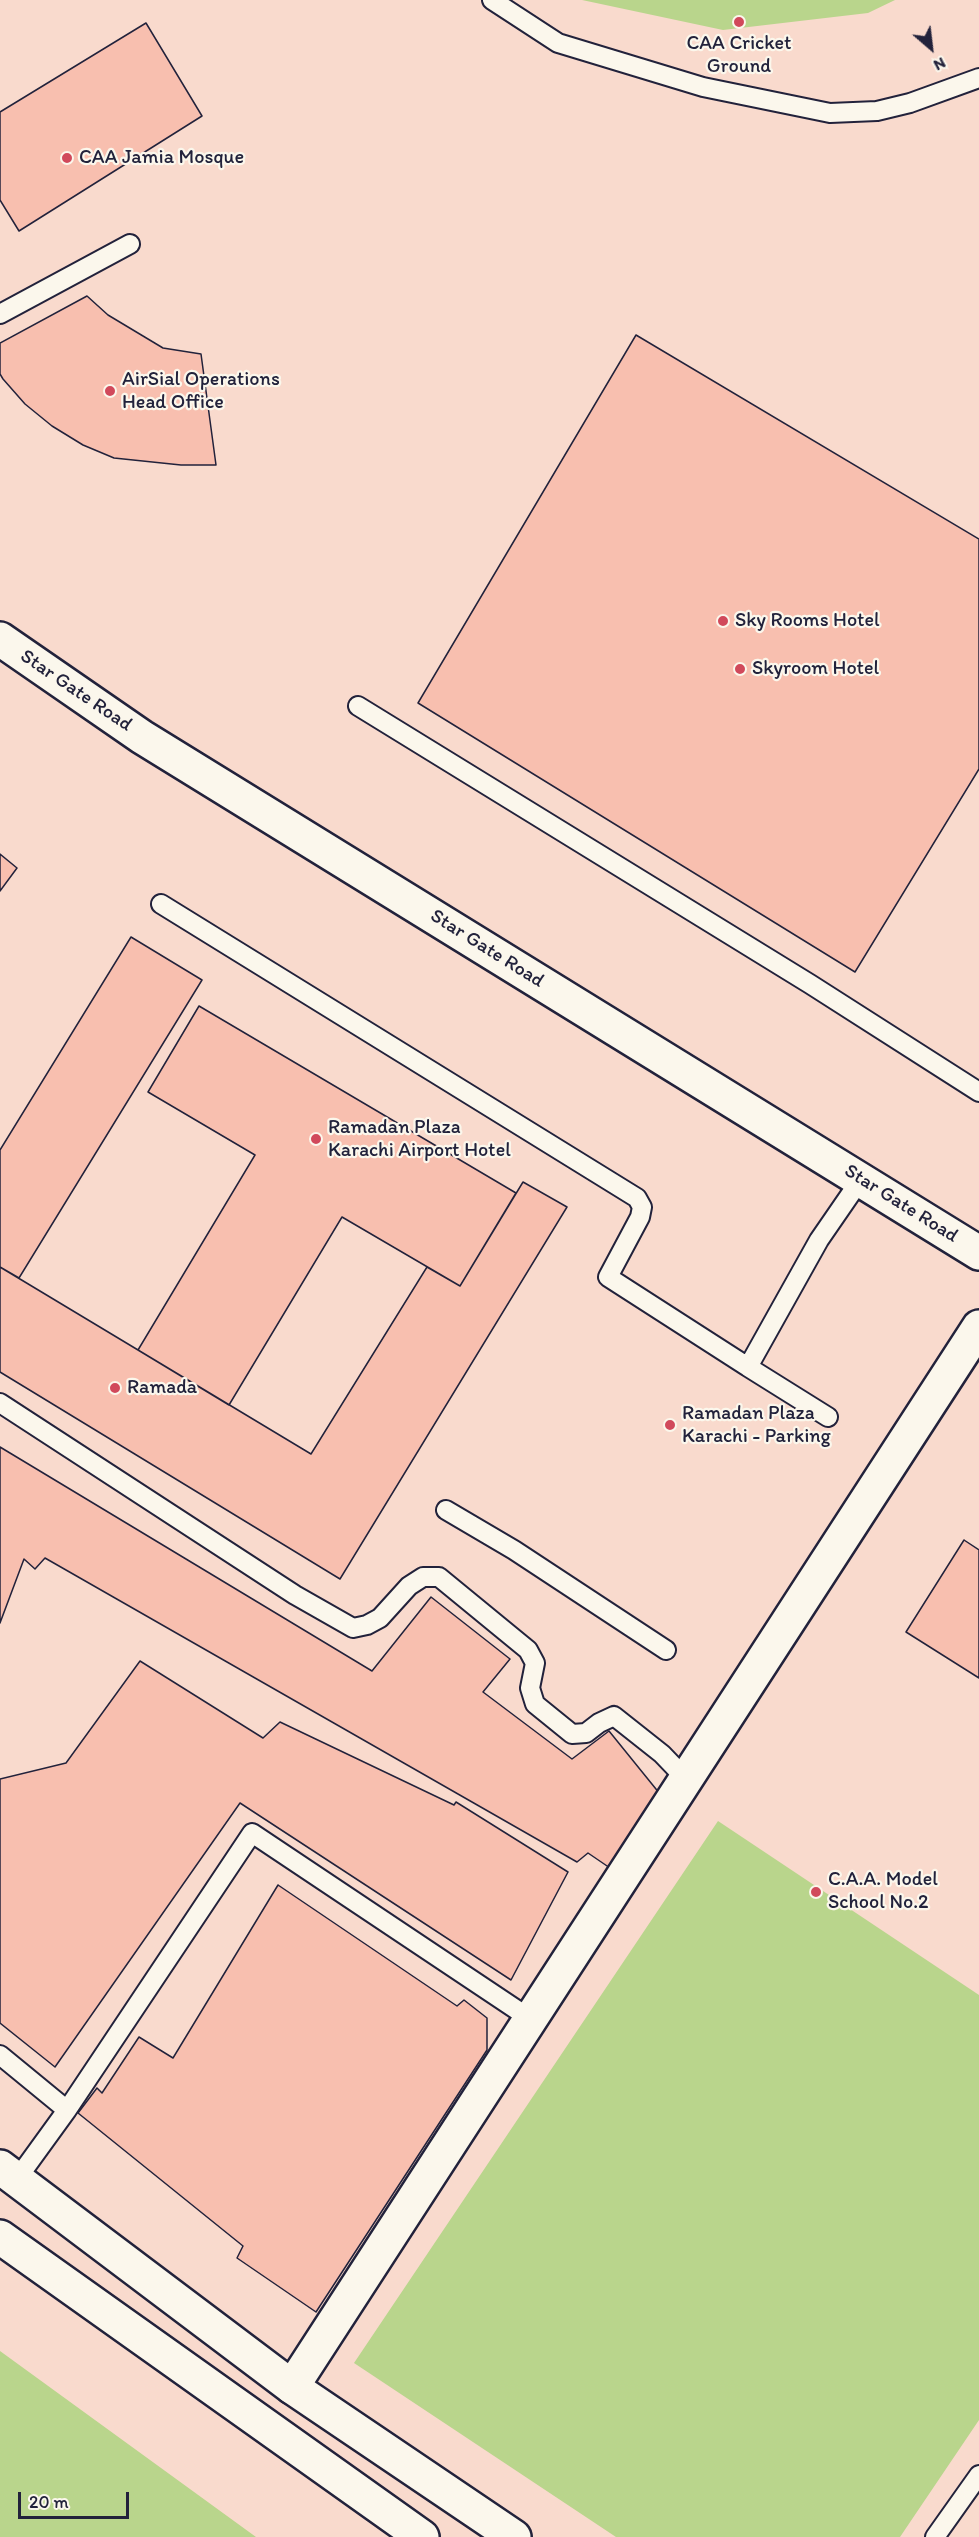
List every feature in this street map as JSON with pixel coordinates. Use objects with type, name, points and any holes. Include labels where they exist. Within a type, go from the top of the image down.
[{"type":"street","name":"Star Gate Road","points":[[0,639],[142,737],[979,1253]]},
{"type":"street","points":[[292,2387],[979,1327]]},
{"type":"street","points":[[8,2173],[292,2387],[514,2537]]},
{"type":"street","points":[[0,2237],[422,2537]]},
{"type":"street","points":[[79,2292],[113,2252]]},
{"type":"lane","points":[[492,0],[558,44],[703,87],[830,113],[877,111],[899,106],[979,78]]},
{"type":"lane","points":[[0,314],[130,244]]},
{"type":"lane","points":[[358,706],[810,984],[979,1092]]},
{"type":"lane","points":[[161,904],[637,1198],[642,1207],[640,1216],[608,1277],[828,1417]]},
{"type":"lane","points":[[748,1367],[819,1240],[861,1179]]},
{"type":"lane","points":[[0,1402],[285,1589],[353,1628],[367,1625],[380,1618],[409,1586],[423,1577],[440,1577],[528,1650],[535,1663],[530,1688],[535,1704],[572,1734],[586,1733],[599,1722],[614,1716],[662,1754],[685,1778]]},
{"type":"lane","points":[[446,1510],[514,1550],[666,1650]]},
{"type":"lane","points":[[8,2173],[67,2110],[252,1833],[530,2018]]},
{"type":"lane","points":[[0,2055],[67,2110]]},
{"type":"lane","points":[[935,2537],[979,2475]]},
{"type":"shaded area","points":[[0,0],[979,0],[979,2537],[0,2537]]},
{"type":"green space","name":"CAA Cricket Ground","points":[[582,0],[895,0],[868,13],[723,30]]},
{"type":"green space","name":"C.A.A. Model School No.2","points":[[718,1821],[979,1995],[979,2420],[900,2537],[616,2537],[354,2363]]},
{"type":"green space","points":[[0,2351],[256,2537],[0,2537]]},
{"type":"building","name":"CAA Jamia Mosque","points":[[146,23],[202,116],[19,231],[0,200],[0,112]]},
{"type":"building","name":"AirSial Operations Head Office","points":[[87,296],[108,315],[163,348],[201,354],[216,465],[181,465],[114,458],[83,445],[52,426],[25,404],[3,379],[0,374],[0,343]]},
{"type":"building","name":"Sky Rooms Hotel","points":[[636,335],[979,539],[979,769],[855,972],[418,703]]},
{"type":"building","points":[[0,854],[17,868],[0,891]]},
{"type":"building","points":[[131,937],[202,980],[19,1278],[0,1267],[0,1150]]},
{"type":"building","name":"Ramada","points":[[199,1006],[516,1193],[460,1286],[342,1217],[229,1405],[138,1350],[255,1155],[148,1092]]},
{"type":"building","name":"Ramada","points":[[523,1182],[567,1207],[340,1579],[0,1372],[0,1267],[311,1454],[427,1267],[460,1286]]},
{"type":"building","points":[[0,1447],[372,1671],[431,1597],[510,1659],[483,1692],[572,1759],[609,1731],[660,1794],[610,1868],[588,1853],[577,1862],[45,1558],[35,1569],[24,1559],[0,1623]]},
{"type":"building","points":[[964,1540],[979,1550],[979,1678],[906,1632]]},
{"type":"building","points":[[140,1661],[263,1738],[280,1722],[454,1805],[456,1802],[568,1872],[511,1980],[240,1803],[55,2067],[0,2023],[0,1779],[66,1763]]},
{"type":"building","points":[[278,1885],[457,2006],[464,2000],[487,2018],[487,2050],[316,2312],[237,2258],[243,2246],[78,2113],[97,2088],[102,2093],[139,2037],[173,2058]]},
{"type":"place","name":"CAA Cricket Ground","points":[[739,22]]},
{"type":"place","name":"CAA Jamia Mosque","points":[[67,158]]},
{"type":"place","name":"AirSial Operations Head Office","points":[[110,391]]},
{"type":"place","name":"Sky Rooms Hotel","points":[[723,621]]},
{"type":"place","name":"Skyroom Hotel","points":[[740,669]]},
{"type":"place","name":"Ramadan Plaza Karachi Airport Hotel","points":[[316,1139]]},
{"type":"place","name":"Ramada","points":[[115,1388]]},
{"type":"place","name":"Ramadan Plaza Karachi - Parking","points":[[670,1425]]},
{"type":"place","name":"C.A.A. Model School No.2","points":[[816,1892]]}]
